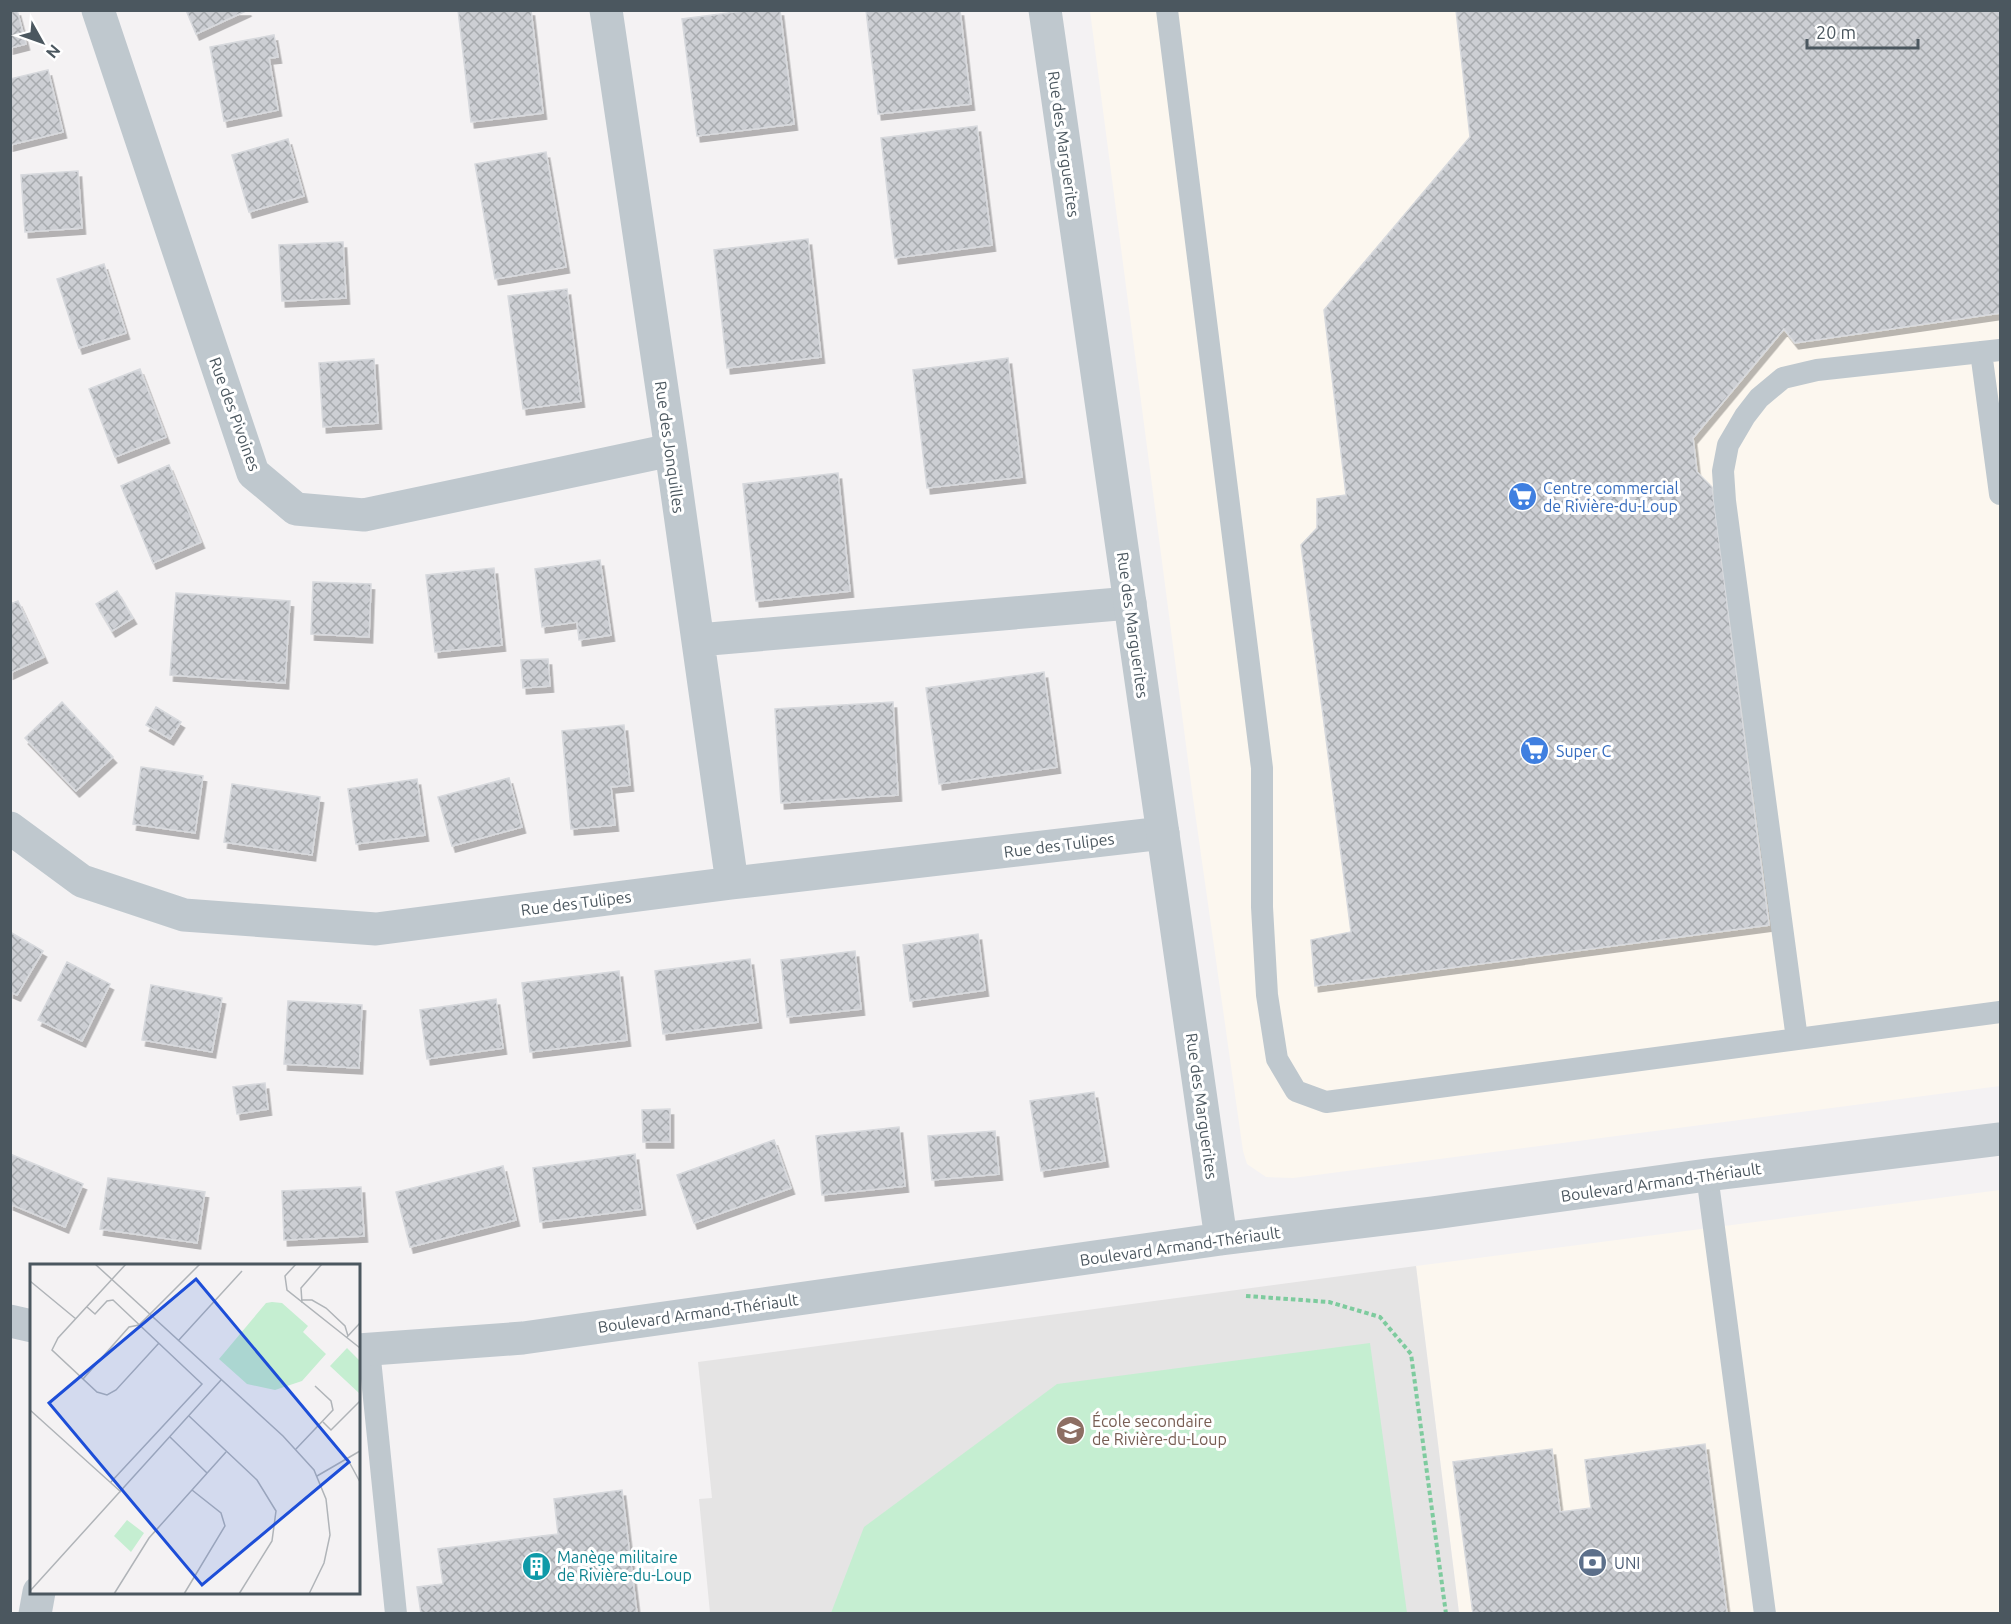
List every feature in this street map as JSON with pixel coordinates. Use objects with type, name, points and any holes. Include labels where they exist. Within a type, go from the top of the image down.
[{"type":"street","name":"Rue des Pivoines","points":[[98,10],[254,473],[296,509],[364,515],[671,450]]},
{"type":"street","name":"Rue des Jonquilles","points":[[606,10],[732,883]]},
{"type":"street","name":"Rue des Marguerites","points":[[1045,10],[1221,1239]]},
{"type":"street","points":[[698,640],[1130,603]]},
{"type":"street","name":"Rue des Tulipes","points":[[10,828],[82,881],[184,915],[376,929],[732,883],[1163,832]]},
{"type":"street","name":"Boulevard Armand-Thériault","points":[[364,1350],[523,1338],[1221,1239],[2001,1139]]},
{"type":"street","points":[[10,1320],[30,1325]]},
{"type":"street","points":[[35,1614],[39,1594]]},
{"type":"lane","points":[[1167,10],[1262,768],[1262,907],[1267,995],[1277,1059],[1296,1091],[1326,1102],[2001,1012]]},
{"type":"lane","points":[[1797,1039],[1725,501],[1723,471],[1728,445],[1759,398],[1783,378],[1817,369],[1991,351],[2001,494]]},
{"type":"lane","points":[[1707,1175],[1765,1614]]},
{"type":"lane","points":[[364,1350],[396,1614]]},
{"type":"path","points":[[1246,1296],[1329,1302],[1380,1317],[1411,1354],[1446,1614]]},
{"type":"shaded area","points":[[1090,11],[2000,11],[2000,1086],[1293,1178],[1266,1177],[1247,1164],[1243,1151],[1192,791]]},
{"type":"shaded area","points":[[2000,1190],[2000,1613],[1459,1613],[1416,1266]]},
{"type":"shaded area","name":"École secondaire de Rivière-du-Loup","points":[[1416,1266],[1459,1613],[710,1613],[699,1499],[712,1498],[698,1362]]},
{"type":"green space","points":[[1370,1343],[1407,1613],[831,1613],[864,1527],[1057,1384]]},
{"type":"building","points":[[10,10],[17,10],[26,44],[10,48]]},
{"type":"building","points":[[186,10],[248,10],[196,34]]},
{"type":"building","points":[[458,10],[531,10],[543,113],[471,122]]},
{"type":"building","points":[[751,10],[780,10],[794,124],[697,136],[682,19]]},
{"type":"building","points":[[866,10],[960,10],[971,104],[878,114]]},
{"type":"building","name":"Centre commercial de Rivière-du-Loup","points":[[1456,10],[2000,10],[2000,313],[1795,343],[1784,329],[1693,438],[1697,472],[1712,487],[1769,925],[1315,986],[1311,940],[1351,932],[1301,545],[1317,528],[1317,499],[1346,495],[1324,310],[1470,137]]},
{"type":"building","points":[[274,35],[278,57],[269,58],[278,110],[224,121],[210,47]]},
{"type":"building","points":[[48,70],[63,132],[10,145],[10,79]]},
{"type":"building","points":[[977,126],[992,245],[895,258],[881,138]]},
{"type":"building","points":[[288,139],[304,196],[249,212],[232,155]]},
{"type":"building","points":[[546,152],[566,267],[495,279],[475,164]]},
{"type":"building","points":[[78,171],[82,228],[25,232],[21,175]]},
{"type":"building","points":[[808,239],[821,357],[727,368],[714,250]]},
{"type":"building","points":[[343,242],[346,298],[282,301],[279,245]]},
{"type":"building","points":[[104,264],[126,333],[79,348],[57,279]]},
{"type":"building","points":[[567,289],[581,401],[523,409],[508,296]]},
{"type":"building","points":[[1008,358],[1022,477],[927,488],[913,370]]},
{"type":"building","points":[[374,359],[378,423],[323,427],[319,363]]},
{"type":"building","points":[[140,369],[166,437],[115,457],[89,389]]},
{"type":"building","points":[[169,465],[201,542],[153,563],[121,486]]},
{"type":"building","points":[[838,473],[850,591],[756,601],[743,484]]},
{"type":"building","points":[[600,560],[611,635],[579,640],[577,622],[542,627],[535,569]]},
{"type":"building","points":[[494,568],[502,645],[435,652],[426,575]]},
{"type":"building","points":[[313,582],[371,584],[369,637],[311,634]]},
{"type":"building","points":[[117,591],[133,618],[112,631],[96,604]]},
{"type":"building","points":[[176,593],[290,601],[285,683],[170,675]]},
{"type":"building","points":[[18,601],[44,657],[10,673],[10,604]]},
{"type":"building","points":[[548,659],[550,686],[523,688],[521,660]]},
{"type":"building","points":[[1044,672],[1057,767],[939,784],[926,688]]},
{"type":"building","points":[[62,702],[113,757],[76,791],[25,738]]},
{"type":"building","points":[[893,702],[898,795],[781,803],[775,709]]},
{"type":"building","points":[[156,707],[181,722],[170,739],[146,725]]},
{"type":"building","points":[[624,725],[630,785],[611,787],[615,825],[571,829],[562,731]]},
{"type":"building","points":[[141,767],[203,776],[195,833],[133,824]]},
{"type":"building","points":[[509,778],[522,827],[452,846],[438,797]]},
{"type":"building","points":[[417,779],[425,835],[356,844],[348,789]]},
{"type":"building","points":[[232,784],[320,797],[312,855],[224,842]]},
{"type":"building","points":[[10,932],[43,951],[17,995],[10,992]]},
{"type":"building","points":[[978,934],[985,990],[910,1001],[903,945]]},
{"type":"building","points":[[855,951],[861,1009],[787,1017],[781,960]]},
{"type":"building","points":[[750,959],[758,1022],[663,1034],[655,971]]},
{"type":"building","points":[[67,962],[110,984],[82,1041],[38,1020]]},
{"type":"building","points":[[619,971],[627,1040],[530,1052],[522,983]]},
{"type":"building","points":[[151,985],[222,998],[212,1052],[142,1040]]},
{"type":"building","points":[[496,999],[503,1048],[427,1059],[420,1010]]},
{"type":"building","points":[[288,1001],[362,1005],[359,1068],[284,1064]]},
{"type":"building","points":[[265,1083],[268,1109],[237,1114],[233,1087]]},
{"type":"building","points":[[1094,1092],[1105,1161],[1041,1171],[1030,1101]]},
{"type":"building","points":[[670,1109],[670,1142],[643,1142],[642,1110]]},
{"type":"building","points":[[899,1127],[905,1186],[822,1195],[816,1136]]},
{"type":"building","points":[[995,1131],[999,1174],[932,1180],[928,1136]]},
{"type":"building","points":[[774,1140],[791,1188],[694,1223],[677,1175]]},
{"type":"building","points":[[10,1154],[83,1184],[65,1227],[10,1204]]},
{"type":"building","points":[[635,1154],[642,1209],[540,1222],[533,1168]]},
{"type":"building","points":[[503,1166],[516,1220],[410,1247],[396,1192]]},
{"type":"building","points":[[108,1178],[205,1192],[197,1243],[100,1229]]},
{"type":"building","points":[[361,1187],[364,1236],[284,1240],[282,1191]]},
{"type":"building","name":"UNI","points":[[1705,1444],[1727,1614],[1473,1614],[1453,1462],[1552,1449],[1560,1512],[1591,1508],[1585,1460]]},
{"type":"building","name":"Manège militaire de Rivière-du-Loup","points":[[622,1490],[637,1614],[421,1614],[417,1587],[443,1584],[438,1549],[558,1534],[554,1499]]},
{"type":"place","name":"Centre commercial de Rivière-du-Loup","points":[[1522,497]]},
{"type":"place","name":"Super C","points":[[1535,751]]},
{"type":"place","name":"École secondaire de Rivière-du-Loup","points":[[1071,1430]]},
{"type":"place","name":"UNI","points":[[1593,1563]]},
{"type":"place","name":"Manège militaire de Rivière-du-Loup","points":[[536,1566]]}]
